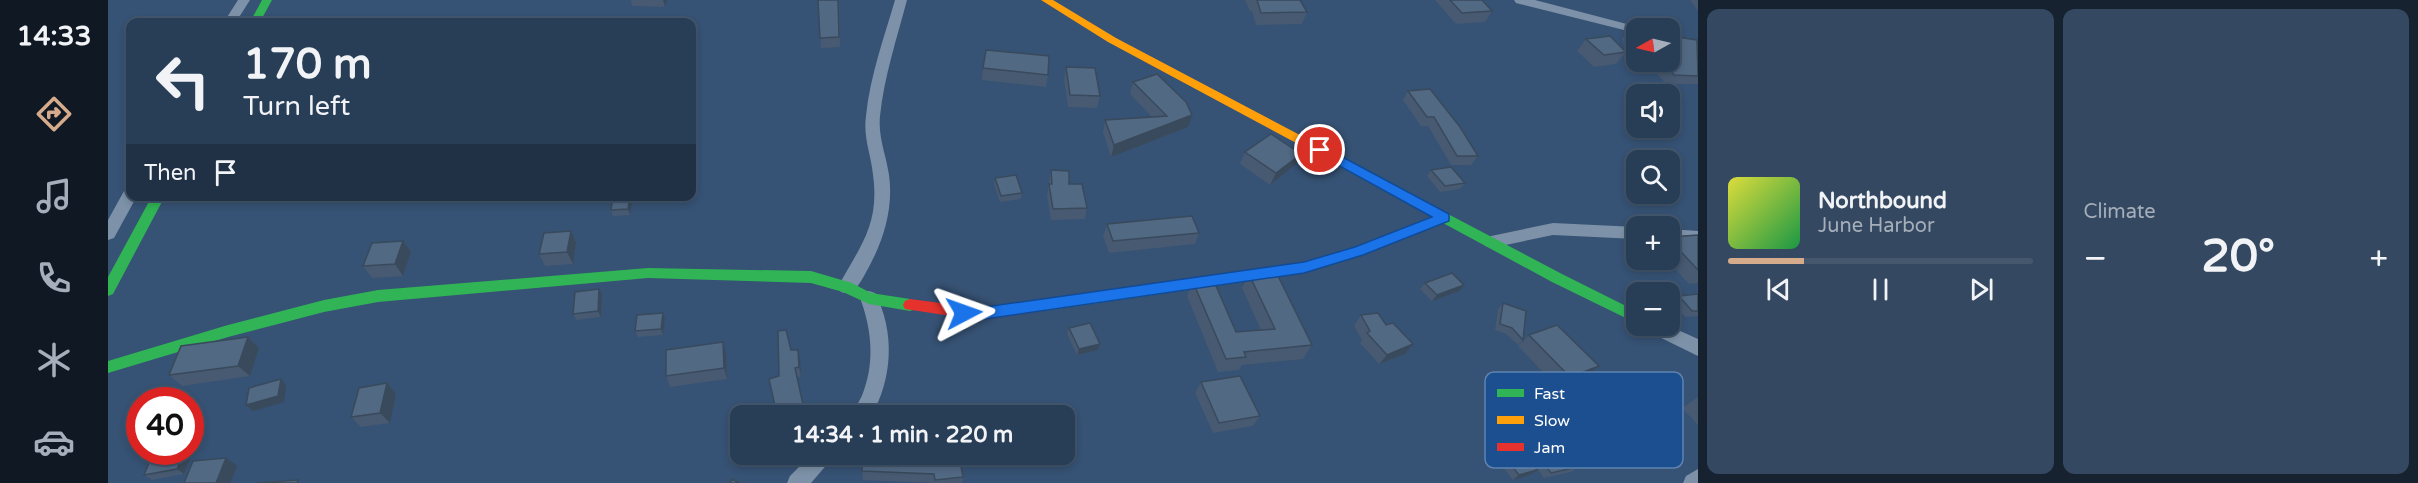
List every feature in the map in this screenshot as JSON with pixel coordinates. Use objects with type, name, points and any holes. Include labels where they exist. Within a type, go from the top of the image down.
[{"type":"main road","points":[[257,18],[267,0]]},
{"type":"main road","points":[[1046,0],[1113,40],[1626,313]]},
{"type":"main road","points":[[108,290],[156,201]]},
{"type":"main road","points":[[108,367],[228,331],[324,306],[378,296],[648,273],[811,277],[847,286],[869,298],[951,312],[978,314],[1304,268],[1358,251],[1445,217]]},
{"type":"street","points":[[233,18],[244,0]]},
{"type":"street","points":[[847,286],[859,272],[878,228],[883,196],[881,174],[872,137],[877,84],[902,0]]},
{"type":"street","points":[[1520,0],[1626,26]]},
{"type":"street","points":[[108,234],[127,201]]},
{"type":"street","points":[[1491,242],[1553,229],[1626,233]]},
{"type":"street","points":[[1680,236],[1698,237]]},
{"type":"street","points":[[866,405],[874,390],[879,365],[877,315],[869,298]]},
{"type":"street","points":[[1673,336],[1698,348]]},
{"type":"street","points":[[797,483],[815,465]]},
{"type":"street","points":[[1693,483],[1698,479]]},
{"type":"building","points":[[818,0],[838,0],[839,37],[820,38]]},
{"type":"building","points":[[1257,0],[1300,0],[1307,12],[1261,13]]},
{"type":"building","points":[[1450,0],[1482,0],[1492,11],[1462,13]]},
{"type":"building","points":[[1610,36],[1626,52],[1604,55],[1586,39]]},
{"type":"building","points":[[1680,37],[1697,40],[1698,76],[1674,75],[1671,72],[1680,72]]},
{"type":"building","points":[[986,50],[1049,56],[1048,75],[983,68]]},
{"type":"building","points":[[1066,67],[1095,68],[1100,96],[1070,95]]},
{"type":"building","points":[[1157,74],[1186,102],[1192,115],[1114,145],[1105,120],[1167,116],[1133,82]]},
{"type":"building","points":[[1430,89],[1460,127],[1478,156],[1457,156],[1434,117],[1427,117],[1408,91]]},
{"type":"building","points":[[1271,134],[1301,154],[1276,173],[1245,152]]},
{"type":"building","points":[[1451,167],[1465,183],[1445,186],[1431,170]]},
{"type":"building","points":[[1051,170],[1069,171],[1069,184],[1082,184],[1087,208],[1053,209],[1049,184],[1052,184]]},
{"type":"building","points":[[1016,175],[1022,193],[1001,196],[995,178]]},
{"type":"building","points":[[612,201],[629,201],[628,209],[611,210]]},
{"type":"building","points":[[1192,216],[1199,233],[1113,241],[1107,224]]},
{"type":"building","points":[[571,231],[567,252],[539,254],[544,233]]},
{"type":"building","points":[[1698,235],[1698,270],[1680,251],[1680,236]]},
{"type":"building","points":[[403,241],[395,264],[363,266],[372,243]]},
{"type":"building","points":[[1275,270],[1312,345],[1244,352],[1246,357],[1226,359],[1193,282],[1213,279],[1236,332],[1275,329],[1249,274]]},
{"type":"building","points":[[1452,273],[1464,285],[1437,295],[1425,283]]},
{"type":"building","points":[[599,289],[598,311],[573,314],[575,292]]},
{"type":"building","points":[[1698,294],[1698,311],[1692,311],[1680,296]]},
{"type":"building","points":[[1503,303],[1526,311],[1523,340],[1512,328],[1500,324]]},
{"type":"building","points":[[663,313],[661,329],[635,331],[637,315]]},
{"type":"building","points":[[1378,313],[1386,325],[1393,323],[1413,344],[1387,355],[1367,333],[1370,331],[1361,315]]},
{"type":"building","points":[[1090,323],[1100,344],[1079,349],[1069,328]]},
{"type":"building","points":[[1557,325],[1599,366],[1583,372],[1565,372],[1529,335]]},
{"type":"building","points":[[786,330],[791,350],[798,350],[799,367],[795,368],[803,405],[775,405],[769,379],[779,376],[778,331]]},
{"type":"building","points":[[248,337],[238,366],[169,375],[181,346]]},
{"type":"building","points":[[723,342],[724,368],[666,376],[666,350]]},
{"type":"building","points":[[1240,376],[1260,416],[1219,423],[1201,382]]},
{"type":"building","points":[[281,379],[278,396],[246,405],[249,388]]},
{"type":"building","points":[[387,383],[380,413],[351,417],[359,388]]},
{"type":"building","points":[[226,458],[216,483],[184,483],[191,465],[204,465],[204,460]]},
{"type":"building","points":[[148,465],[179,465],[177,469],[144,475]]},
{"type":"building","points":[[862,465],[961,465],[963,477],[935,480],[934,474],[862,471]]},
{"type":"building","points":[[1514,468],[1535,468],[1537,470],[1519,475]]},
{"type":"building","points":[[1547,468],[1573,468],[1551,473]]},
{"type":"building","points":[[298,480],[297,483],[257,483]]},
{"type":"traffic: fast","points":[[257,18],[267,0]]},
{"type":"traffic: fast","points":[[1330,156],[1557,278],[1626,312]]},
{"type":"traffic: fast","points":[[108,290],[156,201]]},
{"type":"traffic: fast","points":[[1043,305],[1304,268],[1358,251],[1445,217]]},
{"type":"traffic: fast","points":[[108,367],[228,331],[324,306],[378,296],[648,273],[811,277],[847,287],[869,298],[910,305]]},
{"type":"traffic: slow","points":[[1046,0],[1112,40],[1330,156]]},
{"type":"traffic: jam","points":[[910,305],[978,314],[1043,305]]},
{"type":"route","points":[[964,313],[978,314],[1304,268],[1358,251],[1445,217],[1320,150]]}]
